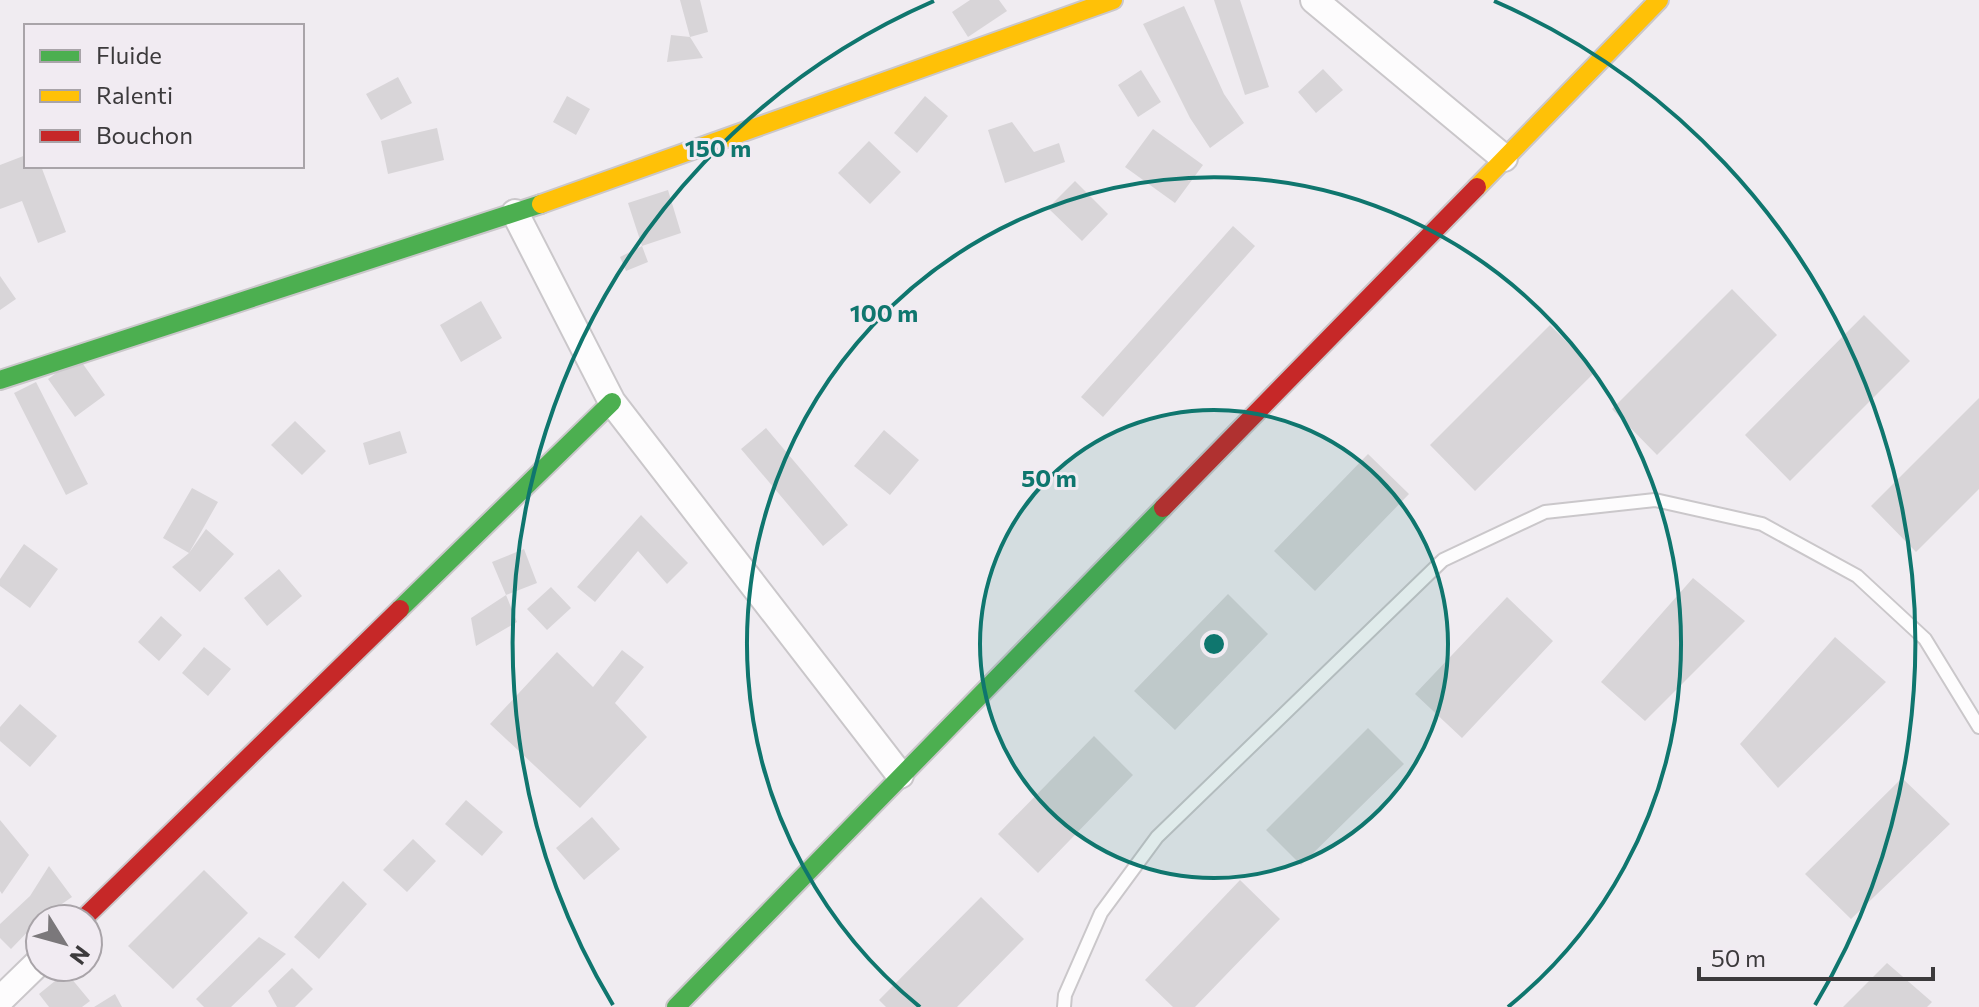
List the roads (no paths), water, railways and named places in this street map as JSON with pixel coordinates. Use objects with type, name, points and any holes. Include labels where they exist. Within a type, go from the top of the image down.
[{"type":"street","points":[[0,380],[515,213],[1113,0]]},
{"type":"street","points":[[1314,0],[1504,158]]},
{"type":"street","points":[[676,1007],[1659,0]]},
{"type":"street","points":[[515,213],[612,402],[900,775]]},
{"type":"street","points":[[99,903],[612,402]]},
{"type":"street","points":[[0,1000],[24,977]]},
{"type":"lane","points":[[1064,1007],[1065,995],[1101,913],[1157,837],[1443,560],[1545,512],[1655,500],[1762,524],[1857,576],[1925,639],[1979,727]]}]
